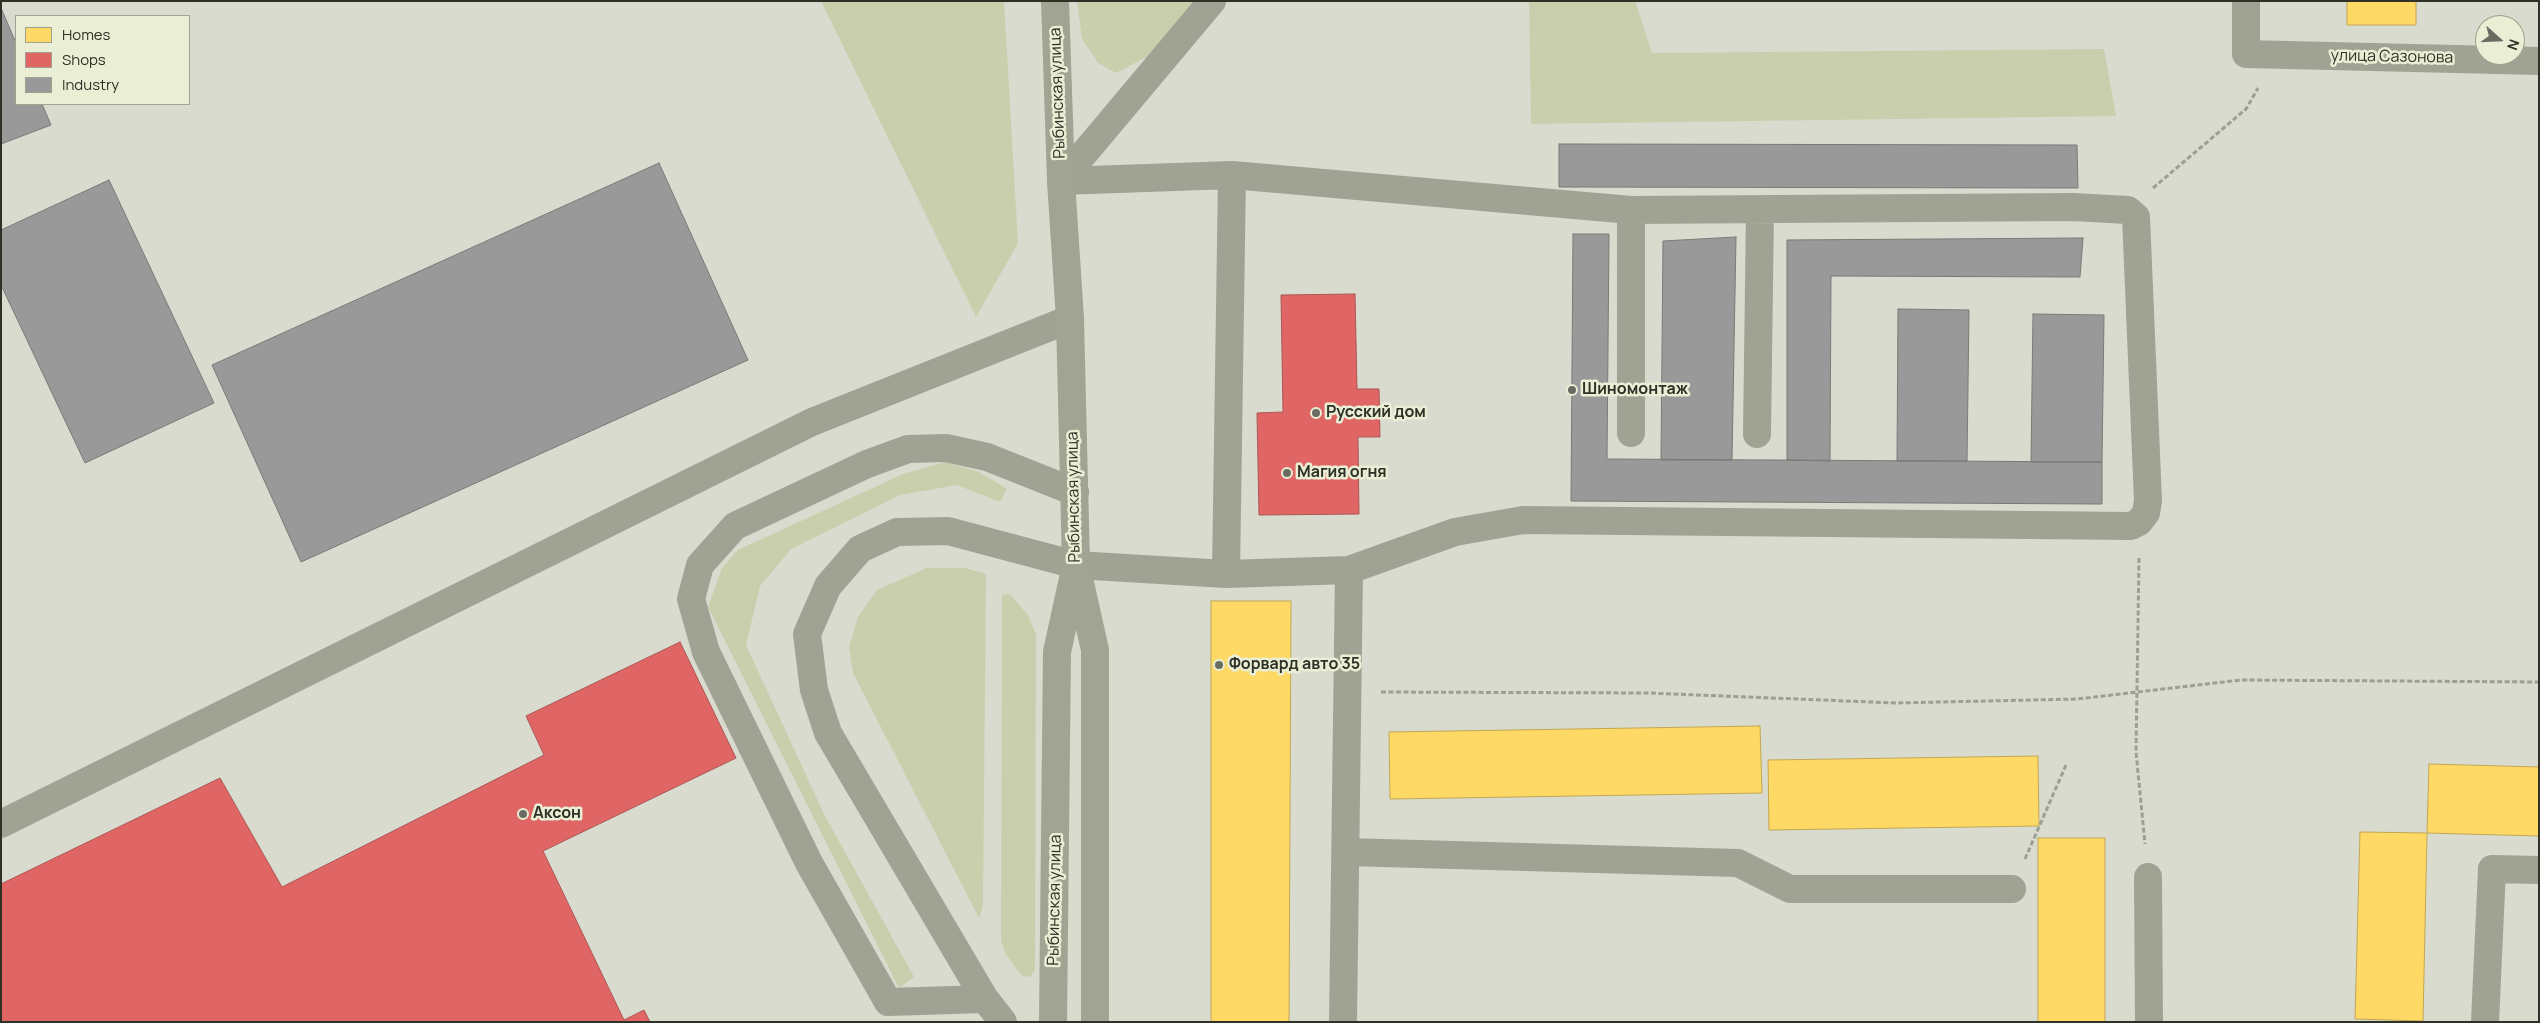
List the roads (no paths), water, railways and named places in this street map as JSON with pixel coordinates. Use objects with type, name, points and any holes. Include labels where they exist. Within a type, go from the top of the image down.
[{"type":"main road","name":"Рыбинская улица","points":[[1053,1022],[1057,652],[1076,565],[1070,320],[1061,181],[1055,1]]},
{"type":"main road","points":[[1076,565],[1095,650],[1095,1022]]},
{"type":"street","points":[[1061,181],[1212,1]]},
{"type":"street","name":"улица Сазонова","points":[[2246,1],[2246,54],[2539,61]]},
{"type":"street","points":[[1002,1022],[985,999],[828,733],[814,690],[807,634],[828,586],[860,549],[898,532],[948,531],[1076,565],[1226,574],[1349,570],[1454,532],[1523,520],[2131,526],[2139,522],[2146,513],[2148,501],[2136,217],[2128,210],[2073,206],[1631,210],[1232,174],[1061,181]]},
{"type":"street","points":[[1226,574],[1232,174]]},
{"type":"street","points":[[1631,210],[1631,433]]},
{"type":"street","points":[[1757,434],[1760,210]]},
{"type":"street","points":[[1,824],[812,422],[1070,320]]},
{"type":"street","points":[[985,999],[888,1002],[808,863],[706,652],[691,599],[700,565],[735,526],[867,464],[908,449],[946,448],[987,457],[1075,492]]},
{"type":"street","points":[[1343,1022],[1347,852],[1349,570]]},
{"type":"street","points":[[1347,852],[1738,863],[1790,889],[2012,889]]},
{"type":"street","points":[[2485,1022],[2492,869],[2539,870]]},
{"type":"street","points":[[2148,877],[2149,1022]]},
{"type":"place","name":"Шиномонтаж","points":[[1572,390]]},
{"type":"place","name":"Русский дом","points":[[1316,413]]},
{"type":"place","name":"Магия огня","points":[[1287,473]]},
{"type":"place","name":"Форвард авто 35","points":[[1219,665]]},
{"type":"place","name":"Аксон","points":[[523,814]]}]
